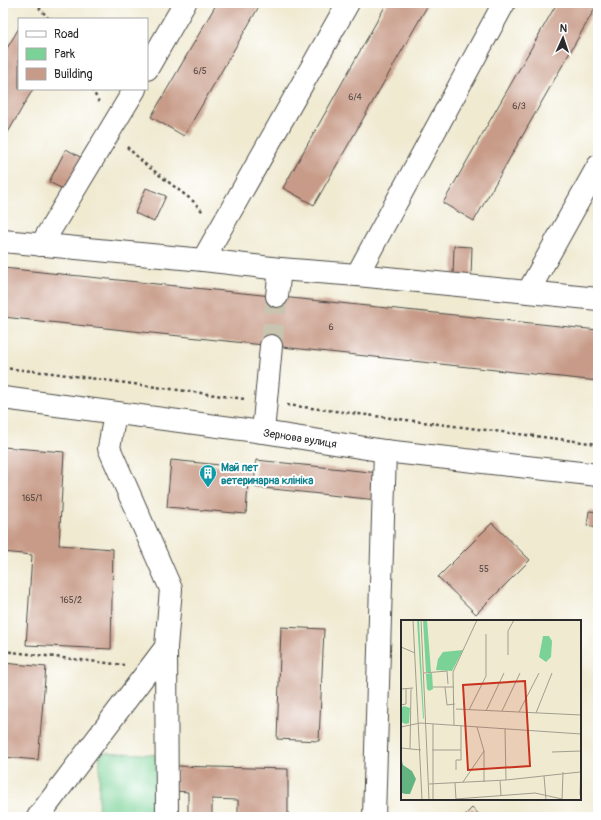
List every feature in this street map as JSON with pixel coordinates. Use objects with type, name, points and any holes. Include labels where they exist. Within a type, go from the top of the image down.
[{"type":"street","points":[[148,67],[186,3]]},
{"type":"street","points":[[203,260],[348,3]]},
{"type":"street","points":[[356,275],[504,3]]},
{"type":"street","points":[[41,245],[134,90]]},
{"type":"street","points":[[528,292],[598,166]]},
{"type":"street","points":[[3,241],[203,260],[280,270],[356,275],[598,299]]},
{"type":"street","points":[[277,296],[280,270]]},
{"type":"street","points":[[263,432],[271,346]]},
{"type":"street","name":"Зернова вулиця","points":[[3,398],[263,432],[385,451],[598,475]]},
{"type":"street","points":[[115,413],[109,448],[172,589],[166,647],[167,817]]},
{"type":"street","points":[[374,817],[385,451]]},
{"type":"street","points":[[38,817],[166,647]]},
{"type":"path","points":[[35,3],[48,18]]},
{"type":"path","points":[[93,90],[126,146],[145,164],[193,201],[220,231]]},
{"type":"path","points":[[3,368],[52,373],[598,444]]},
{"type":"path","points":[[3,651],[150,668]]},
{"type":"green space","points":[[100,752],[162,755],[159,817],[98,817]]},
{"type":"building","points":[[217,3],[261,3],[184,136],[151,117]]},
{"type":"building","points":[[387,3],[429,3],[314,205],[283,188]]},
{"type":"building","points":[[557,3],[598,3],[474,221],[443,203]]},
{"type":"building","points":[[18,30],[18,90],[32,90],[3,141],[3,55]]},
{"type":"building","points":[[66,149],[82,158],[65,190],[49,182]]},
{"type":"building","points":[[146,188],[166,196],[154,222],[135,213]]},
{"type":"building","points":[[454,246],[472,247],[471,277],[453,276]]},
{"type":"building","points":[[3,268],[598,330],[598,381],[3,317]]},
{"type":"building","points":[[3,447],[64,452],[59,545],[113,549],[111,649],[26,645],[32,555],[3,552]]},
{"type":"building","name":"Май пет ветеринарна клініка","points":[[171,460],[249,468],[246,514],[167,507]]},
{"type":"building","points":[[256,460],[379,473],[377,500],[254,487]]},
{"type":"building","points":[[589,511],[598,512],[598,528],[587,526]]},
{"type":"building","points":[[492,523],[530,560],[476,614],[438,577]]},
{"type":"building","points":[[281,627],[324,629],[319,741],[277,739]]},
{"type":"building","points":[[3,663],[46,667],[38,760],[3,757]]},
{"type":"building","points":[[176,766],[288,769],[288,817],[238,817],[238,800],[212,799],[212,817],[188,817],[188,792],[175,791]]},
{"type":"building","points":[[472,808],[482,817],[463,817]]},
{"type":"tunnel","points":[[271,346],[277,296]]},
{"type":"place","name":"Май пет ветеринарна клініка","points":[[208,488]]}]
